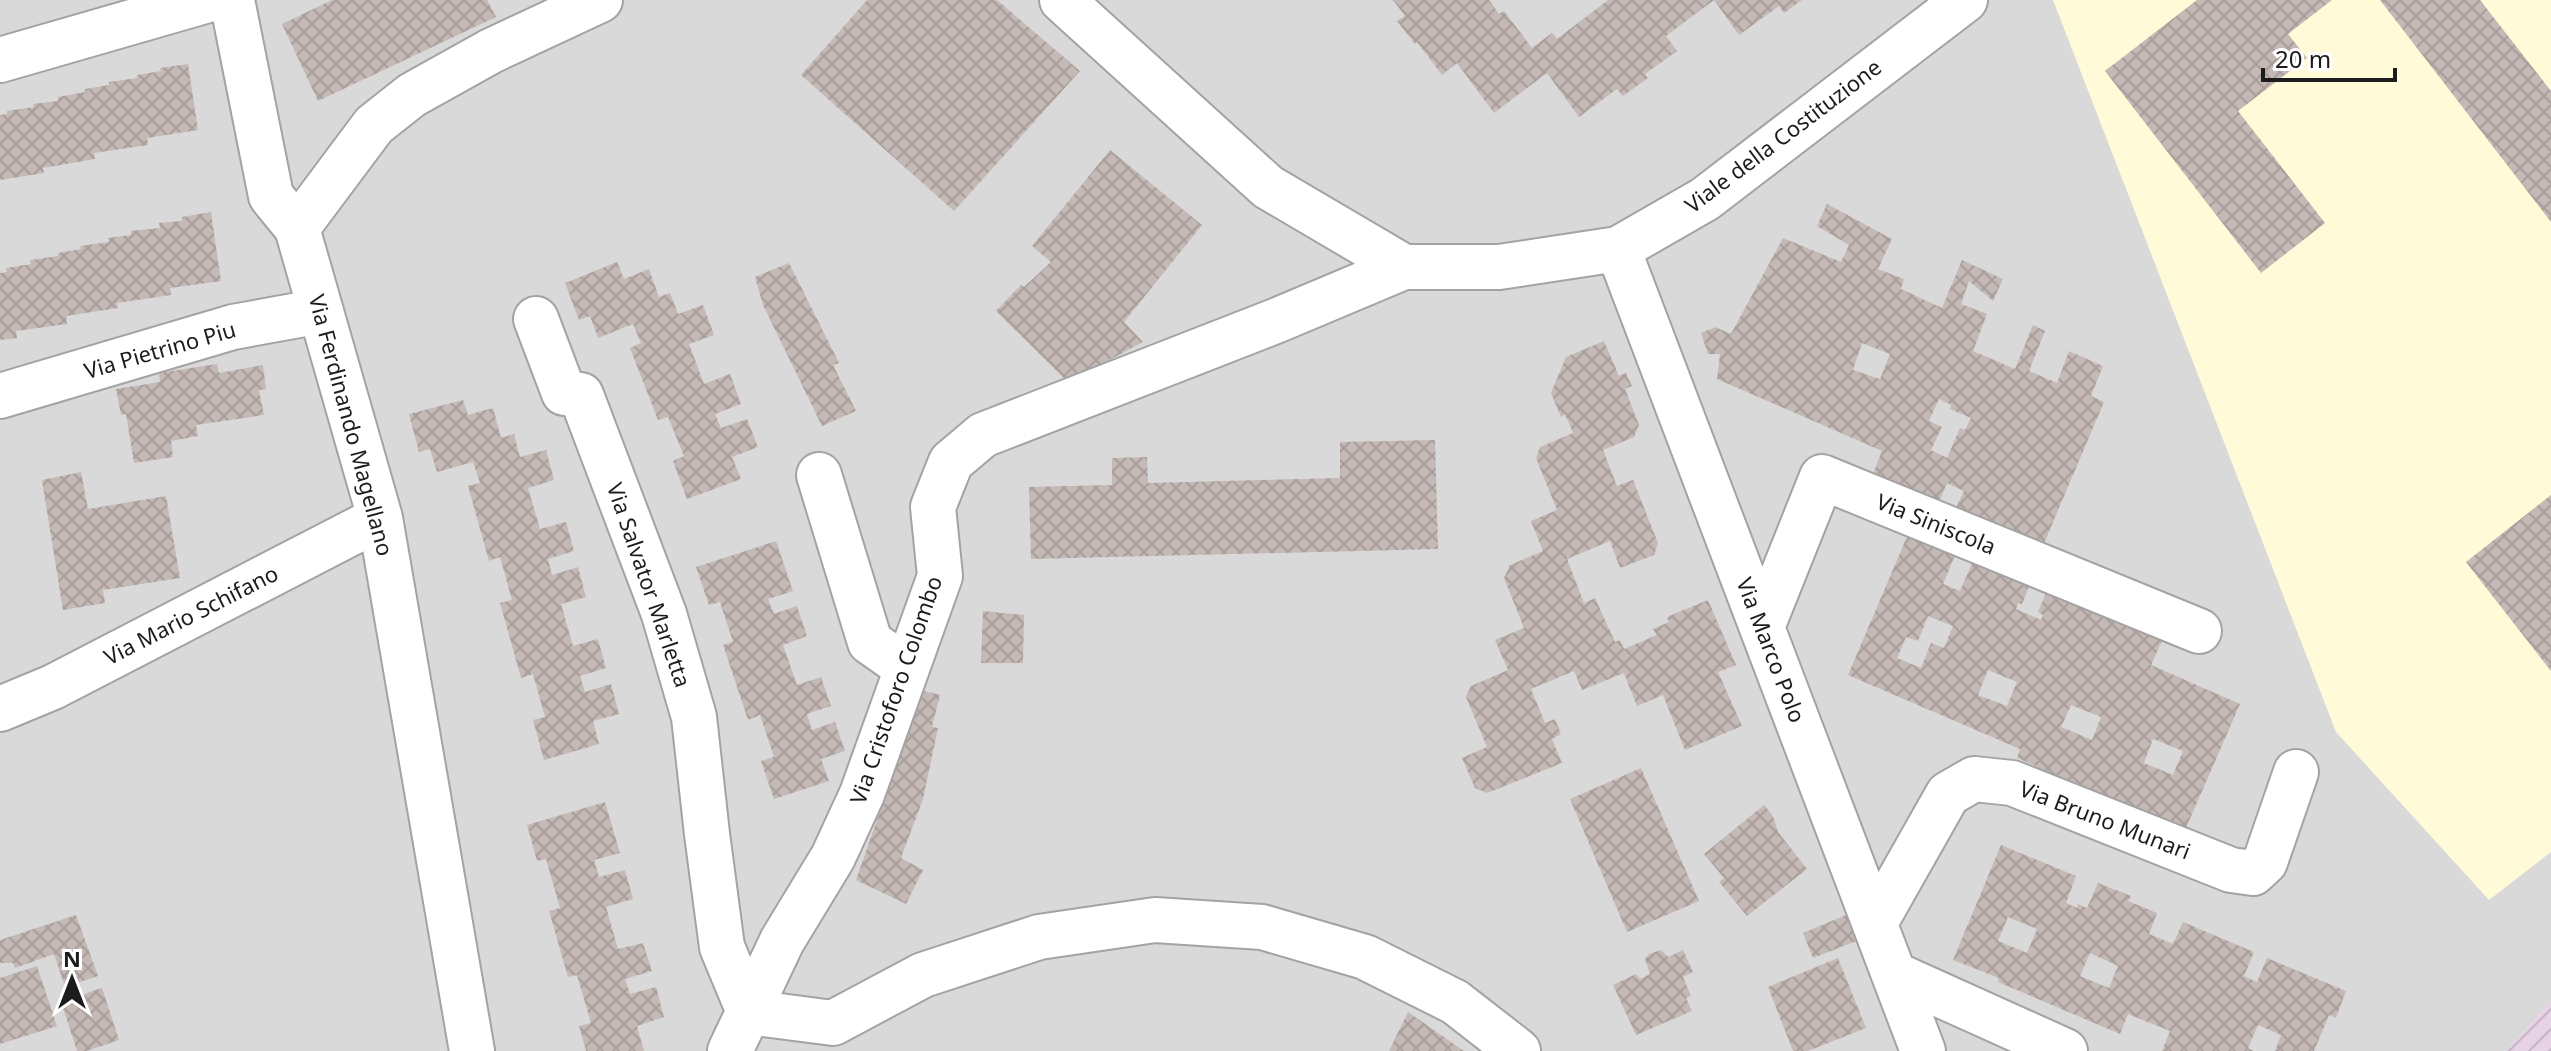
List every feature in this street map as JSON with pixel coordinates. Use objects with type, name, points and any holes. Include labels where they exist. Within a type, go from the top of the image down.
[{"type":"street","points":[[0,60],[208,0]]},
{"type":"street","name":"Via Ferdinando Magellano","points":[[232,0],[271,196],[297,228],[380,518],[472,1051]]},
{"type":"street","points":[[297,228],[374,125],[412,95],[491,51],[542,12],[600,0]]},
{"type":"street","points":[[1062,0],[1268,187],[1404,267]]},
{"type":"street","name":"Viale della Costituzione","points":[[1404,267],[1499,267],[1618,249],[1705,199],[1965,0]]},
{"type":"street","name":"Via Marco Polo","points":[[1618,249],[1923,1051]]},
{"type":"street","name":"Via Cristoforo Colombo","points":[[730,1051],[782,941],[833,857],[862,794],[940,576],[933,507],[951,462],[983,435],[1278,320],[1404,267]]},
{"type":"street","name":"Via Pietrino Piu","points":[[0,396],[233,327],[321,311]]},
{"type":"street","name":"Via Salvator Marletta","points":[[536,319],[564,393],[581,395],[664,614],[694,717],[722,947],[749,1012]]},
{"type":"street","points":[[819,475],[870,642],[907,668]]},
{"type":"street","name":"Via Siniscola","points":[[1762,627],[1822,477],[2199,631]]},
{"type":"street","name":"Via Mario Schifano","points":[[0,709],[53,687],[380,518]]},
{"type":"street","name":"Via Bruno Munari","points":[[1875,923],[1948,794],[1974,779],[2012,783],[2231,870],[2253,873],[2265,862],[2296,772]]},
{"type":"street","points":[[749,1012],[833,1023],[923,975],[1039,937],[1155,920],[1262,927],[1365,957],[1455,1002],[1518,1051]]},
{"type":"street","points":[[1894,974],[2065,1051]]},
{"type":"shaded area","points":[[0,0],[2551,0],[2551,1051],[0,1051]]},
{"type":"shaded area","points":[[2053,0],[2551,0],[2551,852],[2489,900],[2336,732]]},
{"type":"shaded area","points":[[2551,1001],[2551,1051],[2506,1051]]},
{"type":"building","points":[[332,0],[487,0],[496,17],[318,101],[282,24]]},
{"type":"building","points":[[867,0],[997,0],[1080,71],[954,211],[801,75]]},
{"type":"building","points":[[1393,0],[1489,0],[1499,14],[1504,11],[1532,48],[1552,33],[1557,39],[1608,0],[1714,0],[1666,36],[1677,51],[1645,74],[1648,78],[1623,96],[1617,89],[1579,117],[1547,73],[1494,113],[1457,63],[1442,75],[1397,21],[1405,16]]},
{"type":"building","points":[[1714,0],[1802,0],[1784,13],[1779,6],[1739,35]]},
{"type":"building","points":[[2197,0],[2332,0],[2288,34],[2307,58],[2238,111],[2325,223],[2261,273],[2105,71]]},
{"type":"building","points":[[2380,0],[2480,0],[2551,91],[2551,222]]},
{"type":"building","points":[[188,64],[198,130],[147,138],[148,145],[94,153],[95,159],[43,168],[44,173],[0,180],[0,115],[34,107],[33,104],[58,101],[58,97],[109,85],[109,82],[161,71],[160,68]]},
{"type":"building","points":[[1110,150],[1202,225],[1124,322],[1143,342],[1068,382],[996,311],[1021,285],[1024,287],[1051,262],[1032,246]]},
{"type":"building","points":[[1827,204],[1892,239],[1878,269],[1904,279],[1901,289],[1942,308],[1962,260],[2003,279],[1993,301],[1969,281],[1961,304],[1987,314],[1973,351],[2015,369],[2033,325],[2045,331],[2029,371],[2057,383],[2069,351],[2103,366],[2091,396],[2104,402],[2042,548],[1955,510],[1964,491],[1947,483],[1938,504],[1873,474],[1882,451],[1717,379],[1720,354],[1708,354],[1701,333],[1715,327],[1731,334],[1783,238],[1841,262],[1849,245],[1817,226]],"holes":[[[1862,343],[1890,354],[1880,379],[1853,370]],[[1939,399],[1951,405],[1950,409],[1971,418],[1965,430],[1960,428],[1947,458],[1931,450],[1942,427],[1929,421]]]},
{"type":"building","points":[[211,212],[221,281],[170,288],[171,295],[117,303],[118,308],[66,316],[67,324],[16,331],[17,338],[0,340],[0,273],[7,272],[6,268],[58,256],[58,253],[81,249],[80,246],[109,242],[108,238],[131,235],[131,231],[160,228],[159,223],[182,221],[182,217]]},
{"type":"building","points":[[617,262],[624,279],[649,269],[659,297],[670,293],[678,314],[703,305],[714,335],[689,344],[704,384],[730,374],[741,404],[715,414],[721,428],[747,419],[758,447],[732,457],[741,479],[687,499],[673,461],[684,456],[668,417],[658,420],[630,348],[641,343],[633,324],[598,338],[590,316],[579,320],[565,283]]},
{"type":"building","points":[[789,263],[839,363],[833,365],[856,411],[822,426],[763,305],[755,277]]},
{"type":"building","points":[[1604,341],[1619,376],[1626,373],[1632,386],[1625,389],[1639,425],[1634,437],[1603,450],[1617,486],[1633,480],[1658,543],[1654,555],[1620,568],[1610,541],[1567,559],[1584,603],[1595,598],[1615,642],[1620,640],[1624,649],[1657,635],[1653,629],[1669,622],[1667,617],[1708,600],[1736,665],[1718,672],[1742,726],[1685,750],[1663,695],[1637,706],[1624,673],[1582,690],[1574,671],[1531,689],[1545,723],[1555,719],[1561,734],[1552,739],[1562,763],[1487,793],[1475,788],[1462,758],[1487,747],[1466,697],[1471,686],[1508,670],[1495,640],[1524,628],[1504,578],[1510,565],[1543,551],[1531,521],[1557,510],[1536,458],[1540,447],[1573,433],[1565,414],[1561,417],[1551,393],[1566,357]]},
{"type":"building","points":[[217,364],[219,373],[263,365],[266,389],[259,390],[264,415],[196,425],[198,436],[171,441],[173,457],[134,463],[126,414],[121,415],[116,389],[160,382],[159,373]]},
{"type":"building","points":[[463,400],[468,415],[493,408],[501,438],[514,434],[520,457],[546,450],[554,480],[528,488],[540,529],[566,522],[574,551],[548,559],[552,575],[578,567],[586,597],[561,604],[573,646],[598,639],[606,668],[580,676],[585,692],[611,684],[619,714],[593,721],[599,744],[544,760],[533,720],[545,717],[533,674],[521,678],[500,603],[512,600],[500,557],[489,561],[468,486],[480,483],[473,462],[437,472],[430,449],[419,452],[409,414]]},
{"type":"building","points":[[1435,440],[1438,549],[1031,559],[1029,487],[1112,485],[1112,458],[1147,457],[1148,483],[1340,478],[1340,442]]},
{"type":"building","points":[[81,472],[88,509],[166,496],[180,578],[103,590],[105,603],[63,610],[42,480]]},
{"type":"building","points":[[2551,495],[2551,671],[2466,562]]},
{"type":"building","points":[[1909,532],[1956,553],[1943,584],[1960,591],[1974,559],[2030,584],[2022,604],[2018,603],[2016,609],[2041,620],[2043,615],[2038,612],[2047,591],[2162,641],[2151,665],[2240,704],[2182,837],[2032,773],[2036,766],[2017,758],[2020,749],[1848,675]],"holes":[[[1928,616],[1953,626],[1944,648],[1931,643],[1921,668],[1897,658],[1906,637],[1918,641]],[[1988,670],[2017,682],[2007,706],[1978,695]],[[2071,705],[2101,717],[2092,740],[2061,727]],[[2153,739],[2183,751],[2173,775],[2144,763]]]},
{"type":"building","points":[[776,541],[793,591],[768,599],[774,614],[797,606],[807,636],[783,645],[797,685],[821,677],[831,706],[807,714],[812,730],[835,722],[845,751],[821,759],[829,781],[774,799],[761,761],[774,757],[760,715],[748,720],[723,645],[733,642],[720,602],[709,605],[696,567]]},
{"type":"building","points":[[983,611],[1024,615],[1023,663],[981,663]]},
{"type":"building","points":[[916,689],[940,695],[932,727],[938,728],[923,799],[901,858],[923,870],[906,904],[856,880],[890,783]]},
{"type":"building","points":[[1641,768],[1699,901],[1627,932],[1570,799]]},
{"type":"building","points":[[605,802],[620,853],[594,860],[599,877],[625,870],[633,899],[606,907],[618,949],[643,943],[652,971],[625,979],[630,994],[656,987],[664,1017],[637,1026],[644,1051],[586,1051],[579,1026],[591,1023],[577,975],[568,977],[549,911],[560,908],[546,859],[537,861],[527,825]]},
{"type":"building","points":[[1764,805],[1773,816],[1778,832],[1807,869],[1747,916],[1719,882],[1724,878],[1704,854]]},
{"type":"building","points":[[2001,845],[2076,876],[2066,903],[2077,908],[2078,904],[2087,908],[2098,883],[2131,896],[2128,901],[2157,913],[2149,934],[2173,944],[2183,922],[2254,952],[2244,976],[2257,982],[2267,958],[2346,991],[2336,1018],[2329,1015],[2314,1051],[2275,1051],[2281,1035],[2258,1025],[2248,1048],[2254,1051],[2162,1051],[2170,1031],[2128,1014],[2120,1034],[1953,960]],"holes":[[[2008,917],[2037,929],[2027,953],[1998,941]],[[2090,953],[2118,966],[2109,988],[2080,976]]]},
{"type":"building","points":[[1853,912],[1864,938],[1813,958],[1803,933]]},
{"type":"building","points":[[76,915],[98,976],[65,987],[54,954],[15,968],[13,963],[0,963],[0,940]]},
{"type":"building","points":[[1661,950],[1668,957],[1683,950],[1693,972],[1683,977],[1691,996],[1686,998],[1692,1011],[1636,1035],[1613,985],[1636,974],[1640,979],[1650,974],[1645,959]]},
{"type":"building","points":[[1838,958],[1866,1028],[1808,1051],[1793,1051],[1768,987]]},
{"type":"building","points":[[37,966],[57,1026],[0,1044],[0,978]]},
{"type":"building","points":[[102,988],[119,1040],[87,1051],[77,1051],[61,1002]]},
{"type":"building","points":[[1408,1012],[1464,1051],[1389,1051]]}]
